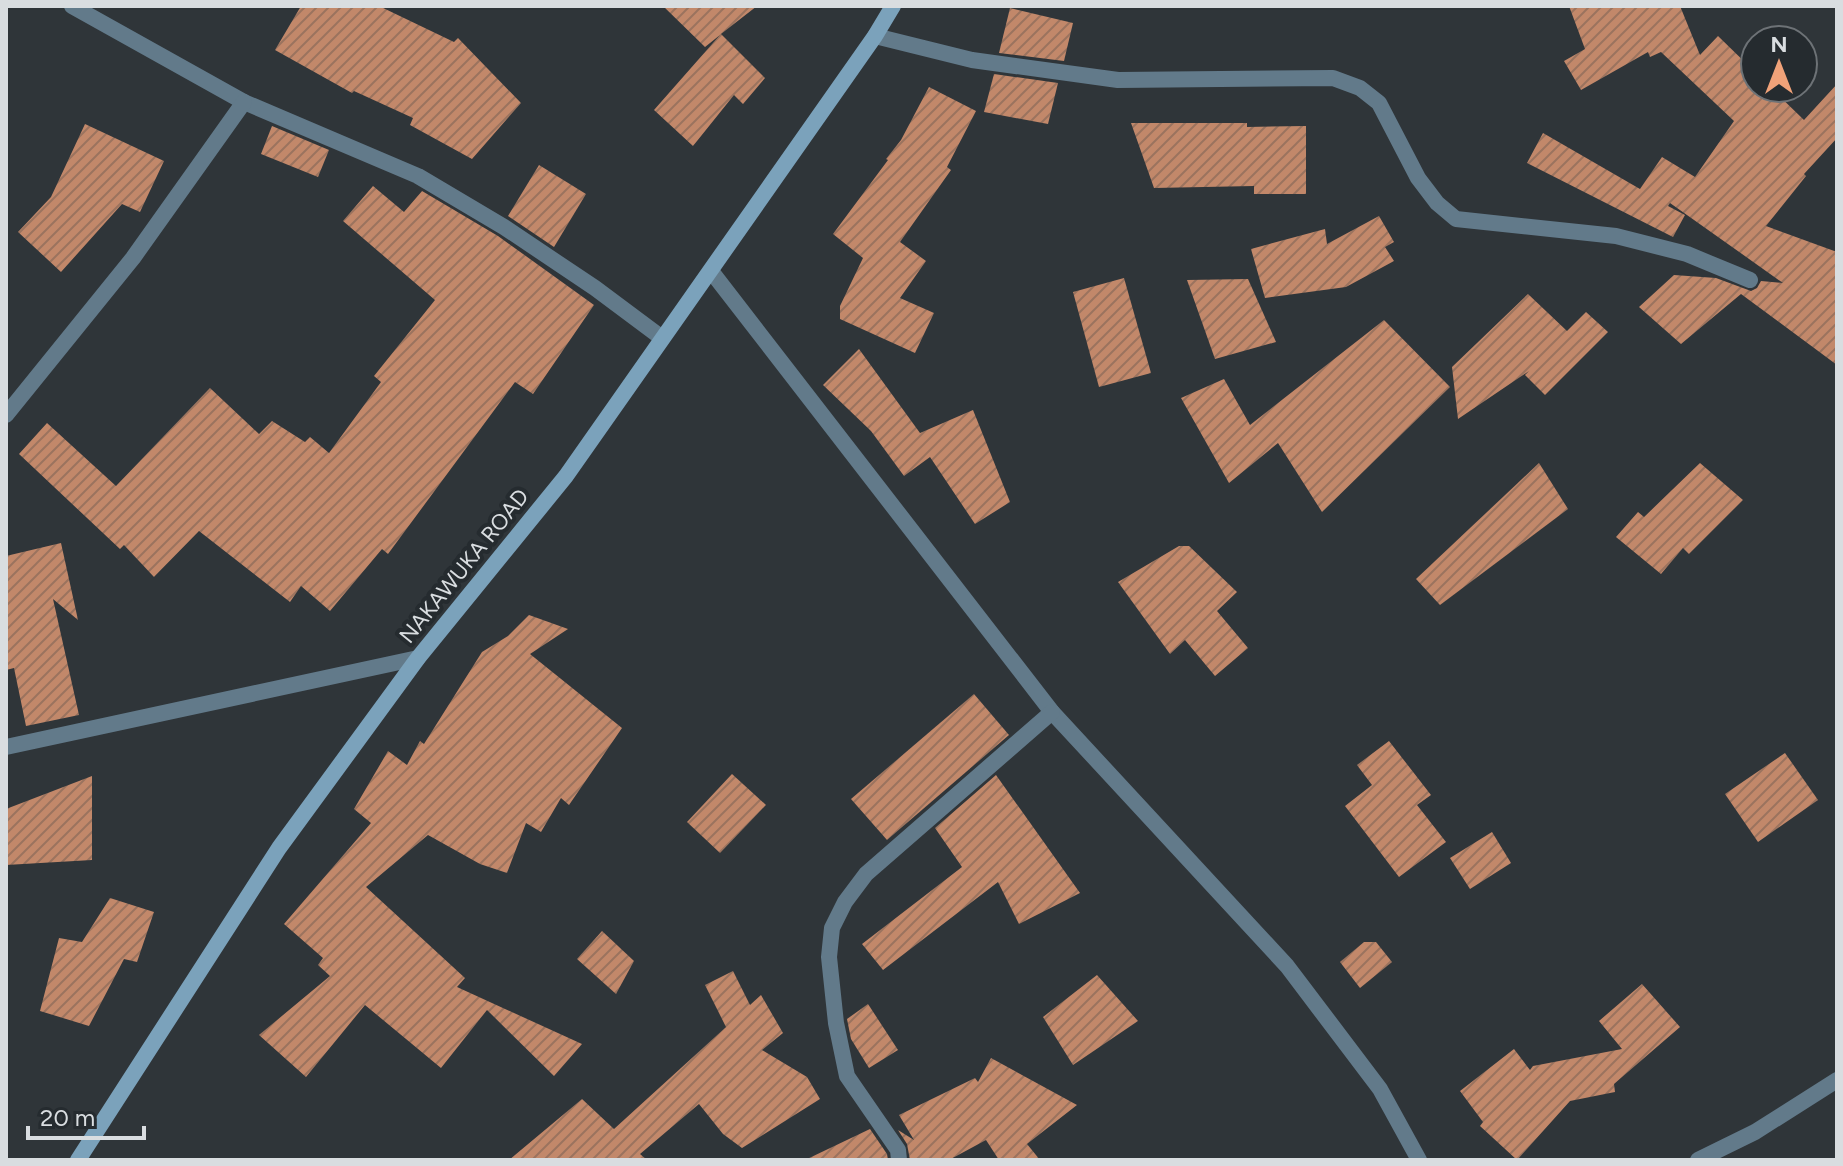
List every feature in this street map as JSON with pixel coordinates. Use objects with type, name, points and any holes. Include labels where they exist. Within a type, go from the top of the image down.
[{"type":"main road","name":"NAKAWUKA ROAD","points":[[78,1160],[279,848],[418,658],[566,476],[893,6]]},
{"type":"street","points":[[72,6],[244,102],[418,176],[504,227],[662,338]]},
{"type":"street","points":[[875,36],[972,60],[1118,80],[1333,78],[1360,88],[1379,103],[1418,178],[1437,203],[1456,219],[1616,236],[1687,254],[1750,280]]},
{"type":"street","points":[[6,415],[133,258],[244,102]]},
{"type":"street","points":[[711,271],[1052,712],[1287,966],[1380,1089],[1419,1160]]},
{"type":"street","points":[[6,747],[418,658]]},
{"type":"street","points":[[899,1160],[898,1150],[847,1076],[836,1023],[829,957],[832,928],[845,902],[866,874],[1052,712]]},
{"type":"street","points":[[1698,1160],[1755,1132],[1837,1080]]},
{"type":"building","points":[[301,6],[379,6],[454,42],[458,38],[521,103],[472,159],[410,125],[413,118],[354,91],[352,93],[275,50]]},
{"type":"building","points":[[663,6],[757,6],[721,34],[765,78],[743,104],[734,95],[693,146],[654,110],[720,35],[705,47]]},
{"type":"building","points":[[1569,6],[1680,6],[1700,55],[1718,36],[1739,56],[1739,104],[1788,104],[1804,120],[1837,84],[1837,138],[1804,174],[1806,176],[1766,226],[1837,252],[1837,365],[1741,294],[1681,344],[1639,307],[1674,275],[1716,278],[1751,291],[1761,281],[1783,283],[1670,203],[1668,206],[1685,215],[1673,237],[1527,163],[1543,133],[1640,189],[1662,157],[1695,177],[1734,121],[1661,52],[1650,57],[1648,52],[1581,90],[1564,61],[1585,49]]},
{"type":"building","points":[[1010,8],[1073,23],[1064,61],[999,53]]},
{"type":"building","points":[[994,74],[1058,83],[1048,124],[984,112]]},
{"type":"building","points":[[929,87],[976,111],[947,167],[951,170],[900,242],[926,261],[900,298],[934,313],[915,353],[840,319],[840,306],[863,258],[833,234],[888,160]]},
{"type":"building","points":[[1131,123],[1306,126],[1306,194],[1254,194],[1254,186],[1154,188]]},
{"type":"building","points":[[85,124],[164,161],[140,212],[122,204],[61,272],[18,232],[51,197]]},
{"type":"building","points":[[272,126],[329,150],[318,177],[261,154]]},
{"type":"building","points":[[539,165],[586,194],[554,247],[508,216]]},
{"type":"building","points":[[373,186],[404,212],[422,191],[498,236],[594,305],[533,394],[515,382],[388,554],[382,549],[330,611],[301,586],[290,602],[199,531],[154,577],[124,545],[120,549],[19,454],[47,423],[116,486],[210,388],[259,434],[272,421],[305,442],[310,437],[329,453],[381,382],[374,376],[435,300],[343,221]]},
{"type":"building","points":[[1379,216],[1394,242],[1385,247],[1394,261],[1346,287],[1265,298],[1251,249],[1325,229],[1327,244]]},
{"type":"building","points":[[1124,278],[1151,373],[1099,387],[1073,292]]},
{"type":"building","points":[[1248,279],[1276,342],[1215,359],[1187,280]]},
{"type":"building","points":[[1528,294],[1567,331],[1586,312],[1608,332],[1545,395],[1525,375],[1529,371],[1458,419],[1452,367]]},
{"type":"building","points":[[1384,320],[1450,387],[1322,512],[1278,443],[1229,483],[1181,398],[1224,379],[1250,425]]},
{"type":"building","points":[[859,349],[920,433],[973,410],[1010,502],[975,524],[930,457],[904,476],[871,431],[823,385]]},
{"type":"building","points":[[1539,463],[1568,509],[1440,605],[1416,579]]},
{"type":"building","points":[[1700,463],[1743,500],[1689,554],[1683,548],[1661,574],[1616,537],[1638,512],[1644,517]]},
{"type":"building","points":[[61,543],[78,620],[53,599],[79,715],[26,726],[14,668],[6,670],[6,556]]},
{"type":"building","points":[[1179,546],[1189,546],[1237,592],[1217,611],[1248,648],[1215,676],[1185,640],[1170,654],[1118,582]]},
{"type":"building","points":[[529,615],[568,629],[530,654],[622,728],[569,805],[561,798],[541,832],[526,823],[507,873],[480,864],[428,835],[366,887],[465,978],[457,987],[582,1044],[554,1076],[487,1010],[441,1068],[365,1005],[306,1077],[259,1035],[330,976],[318,965],[323,958],[284,924],[371,823],[354,809],[388,751],[407,765],[420,741],[424,744],[482,652],[508,636]]},
{"type":"building","points":[[974,694],[1009,735],[887,840],[851,799]]},
{"type":"building","points":[[1389,741],[1431,795],[1417,805],[1446,842],[1399,877],[1345,806],[1372,785],[1357,765]]},
{"type":"building","points":[[1785,753],[1818,800],[1758,842],[1725,794]]},
{"type":"building","points":[[732,774],[766,805],[720,853],[687,822]]},
{"type":"building","points":[[996,775],[1080,893],[1019,924],[998,882],[883,970],[862,944],[962,867],[935,828]]},
{"type":"building","points":[[92,776],[92,860],[6,865],[6,809]]},
{"type":"building","points":[[1492,832],[1511,863],[1470,889],[1450,858]]},
{"type":"building","points":[[110,898],[154,912],[137,962],[124,959],[89,1026],[40,1011],[59,938],[82,942]]},
{"type":"building","points":[[602,931],[634,961],[616,994],[577,959]]},
{"type":"building","points":[[1364,942],[1376,942],[1392,962],[1360,988],[1340,962]]},
{"type":"building","points":[[733,971],[750,1005],[761,995],[783,1033],[762,1050],[807,1077],[820,1099],[742,1148],[723,1134],[699,1104],[640,1154],[647,1160],[509,1160],[582,1099],[614,1129],[726,1027],[705,985]]},
{"type":"building","points":[[1097,975],[1138,1021],[1073,1065],[1043,1017]]},
{"type":"building","points":[[1642,984],[1680,1027],[1614,1084],[1615,1092],[1570,1101],[1517,1160],[1480,1126],[1483,1122],[1460,1091],[1514,1049],[1530,1070],[1533,1066],[1622,1049],[1599,1021]]},
{"type":"building","points":[[868,1004],[898,1050],[869,1068],[851,1039],[847,1019]]},
{"type":"building","points":[[991,1058],[1077,1105],[1027,1144],[1040,1160],[999,1160],[986,1140],[949,1160],[910,1160],[907,1144],[898,1130],[914,1140],[899,1115],[975,1078],[978,1082]]},
{"type":"building","points":[[870,1129],[888,1160],[805,1160]]}]
